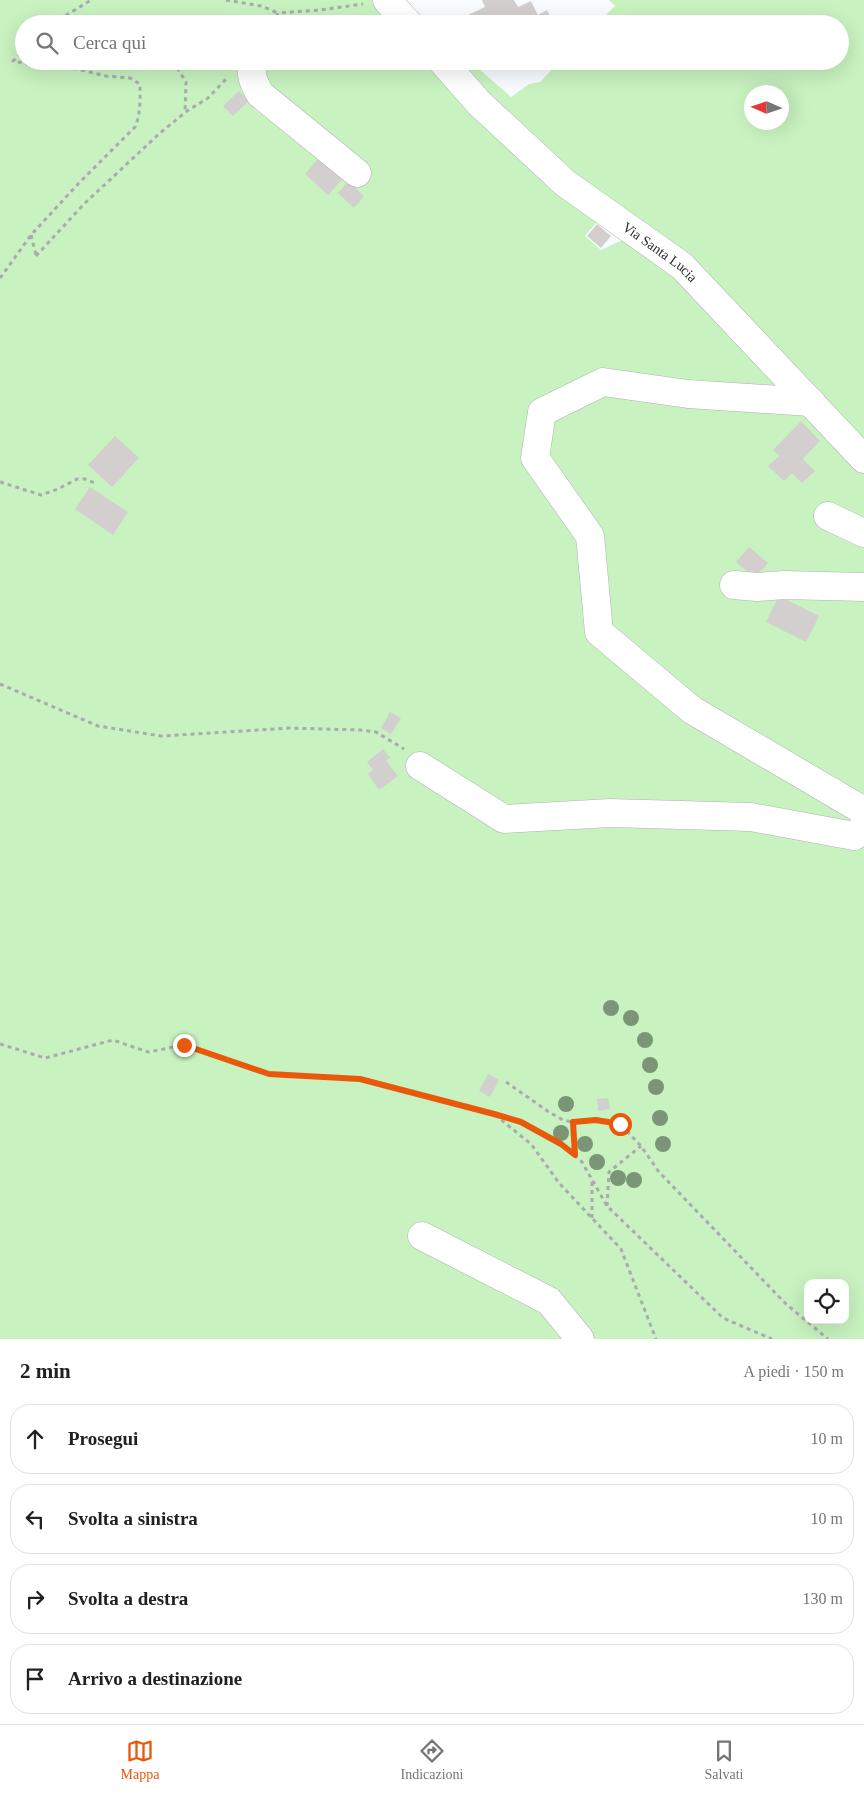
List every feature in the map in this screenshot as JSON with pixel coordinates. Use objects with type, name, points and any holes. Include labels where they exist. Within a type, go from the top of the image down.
[{"type":"street","points":[[376,1],[395,15]]},
{"type":"street","points":[[252,70],[252,78],[260,94],[357,174]]},
{"type":"street","name":"Via Santa Lucia","points":[[450,70],[478,103],[565,183],[682,266],[864,459]]},
{"type":"street","points":[[811,402],[688,394],[604,382],[542,412],[535,458],[590,536],[599,632],[692,710],[864,811]]},
{"type":"street","points":[[828,516],[864,533]]},
{"type":"street","points":[[734,585],[757,587],[784,585],[864,587]]},
{"type":"street","points":[[420,766],[504,819],[610,813],[751,816],[854,836],[864,827]]},
{"type":"street","points":[[422,1236],[549,1301],[580,1339]]},
{"type":"path","points":[[67,15],[91,0]]},
{"type":"path","points":[[226,0],[261,6],[278,13],[361,5],[376,1]]},
{"type":"path","points":[[0,278],[31,235],[78,184],[135,127],[140,108],[140,84],[130,78],[106,76],[82,70]]},
{"type":"path","points":[[179,70],[186,82],[185,112]]},
{"type":"path","points":[[31,235],[36,256],[84,204],[160,133],[185,112],[208,98],[230,75]]},
{"type":"path","points":[[0,482],[41,496],[58,490],[77,478],[95,483]]},
{"type":"path","points":[[0,684],[98,726],[161,736],[289,728],[376,732],[401,746],[420,766]]},
{"type":"path","points":[[0,1044],[45,1058],[113,1040],[148,1052],[184,1045],[269,1074],[360,1079],[521,1122],[561,1144],[575,1155],[582,1162],[607,1206],[723,1318],[772,1339]]},
{"type":"path","points":[[506,1082],[563,1120],[573,1122],[596,1120],[620,1124],[641,1146],[658,1172],[786,1304],[828,1339]]},
{"type":"path","points":[[494,1114],[531,1144],[559,1183],[621,1249],[656,1339]]},
{"type":"path","points":[[573,1122],[575,1155]]},
{"type":"path","points":[[607,1206],[609,1172],[641,1146]]},
{"type":"path","points":[[592,1180],[592,1219]]},
{"type":"green space","points":[[0,0],[376,0],[388,15],[15,15],[15,70],[440,70],[598,221],[585,236],[601,250],[631,236],[604,201],[464,70],[480,70],[511,97],[529,84],[540,82],[551,70],[849,70],[849,15],[606,15],[615,6],[609,0],[864,0],[864,1339],[0,1339]]},
{"type":"building","points":[[482,0],[514,0],[518,7],[531,1],[538,15],[468,15],[485,7]]},
{"type":"building","points":[[547,10],[550,15],[538,15]]},
{"type":"building","points":[[239,91],[249,101],[233,116],[223,106]]},
{"type":"building","points":[[322,154],[346,175],[328,195],[305,174]]},
{"type":"building","points":[[348,181],[364,196],[354,208],[338,193]]},
{"type":"building","points":[[597,224],[611,236],[601,248],[587,236]]},
{"type":"building","points":[[801,421],[820,441],[803,459],[815,471],[802,483],[792,473],[784,481],[768,466],[779,456],[773,450]]},
{"type":"building","points":[[115,436],[139,458],[112,487],[88,465]]},
{"type":"building","points":[[90,487],[128,512],[113,535],[75,509]]},
{"type":"building","points":[[749,547],[768,563],[755,578],[736,562]]},
{"type":"building","points":[[779,596],[819,616],[806,642],[766,622]]},
{"type":"building","points":[[390,712],[401,718],[391,734],[381,728]]},
{"type":"building","points":[[383,749],[390,758],[386,761],[398,776],[379,790],[368,774],[373,770],[367,762]]},
{"type":"building","points":[[488,1074],[499,1080],[490,1097],[479,1091]]},
{"type":"building","points":[[608,1098],[610,1109],[598,1111],[597,1099]]},
{"type":"route","points":[[184,1045],[269,1074],[360,1079],[494,1114],[521,1122],[561,1144],[575,1155],[573,1122],[596,1120],[620,1124]]}]
